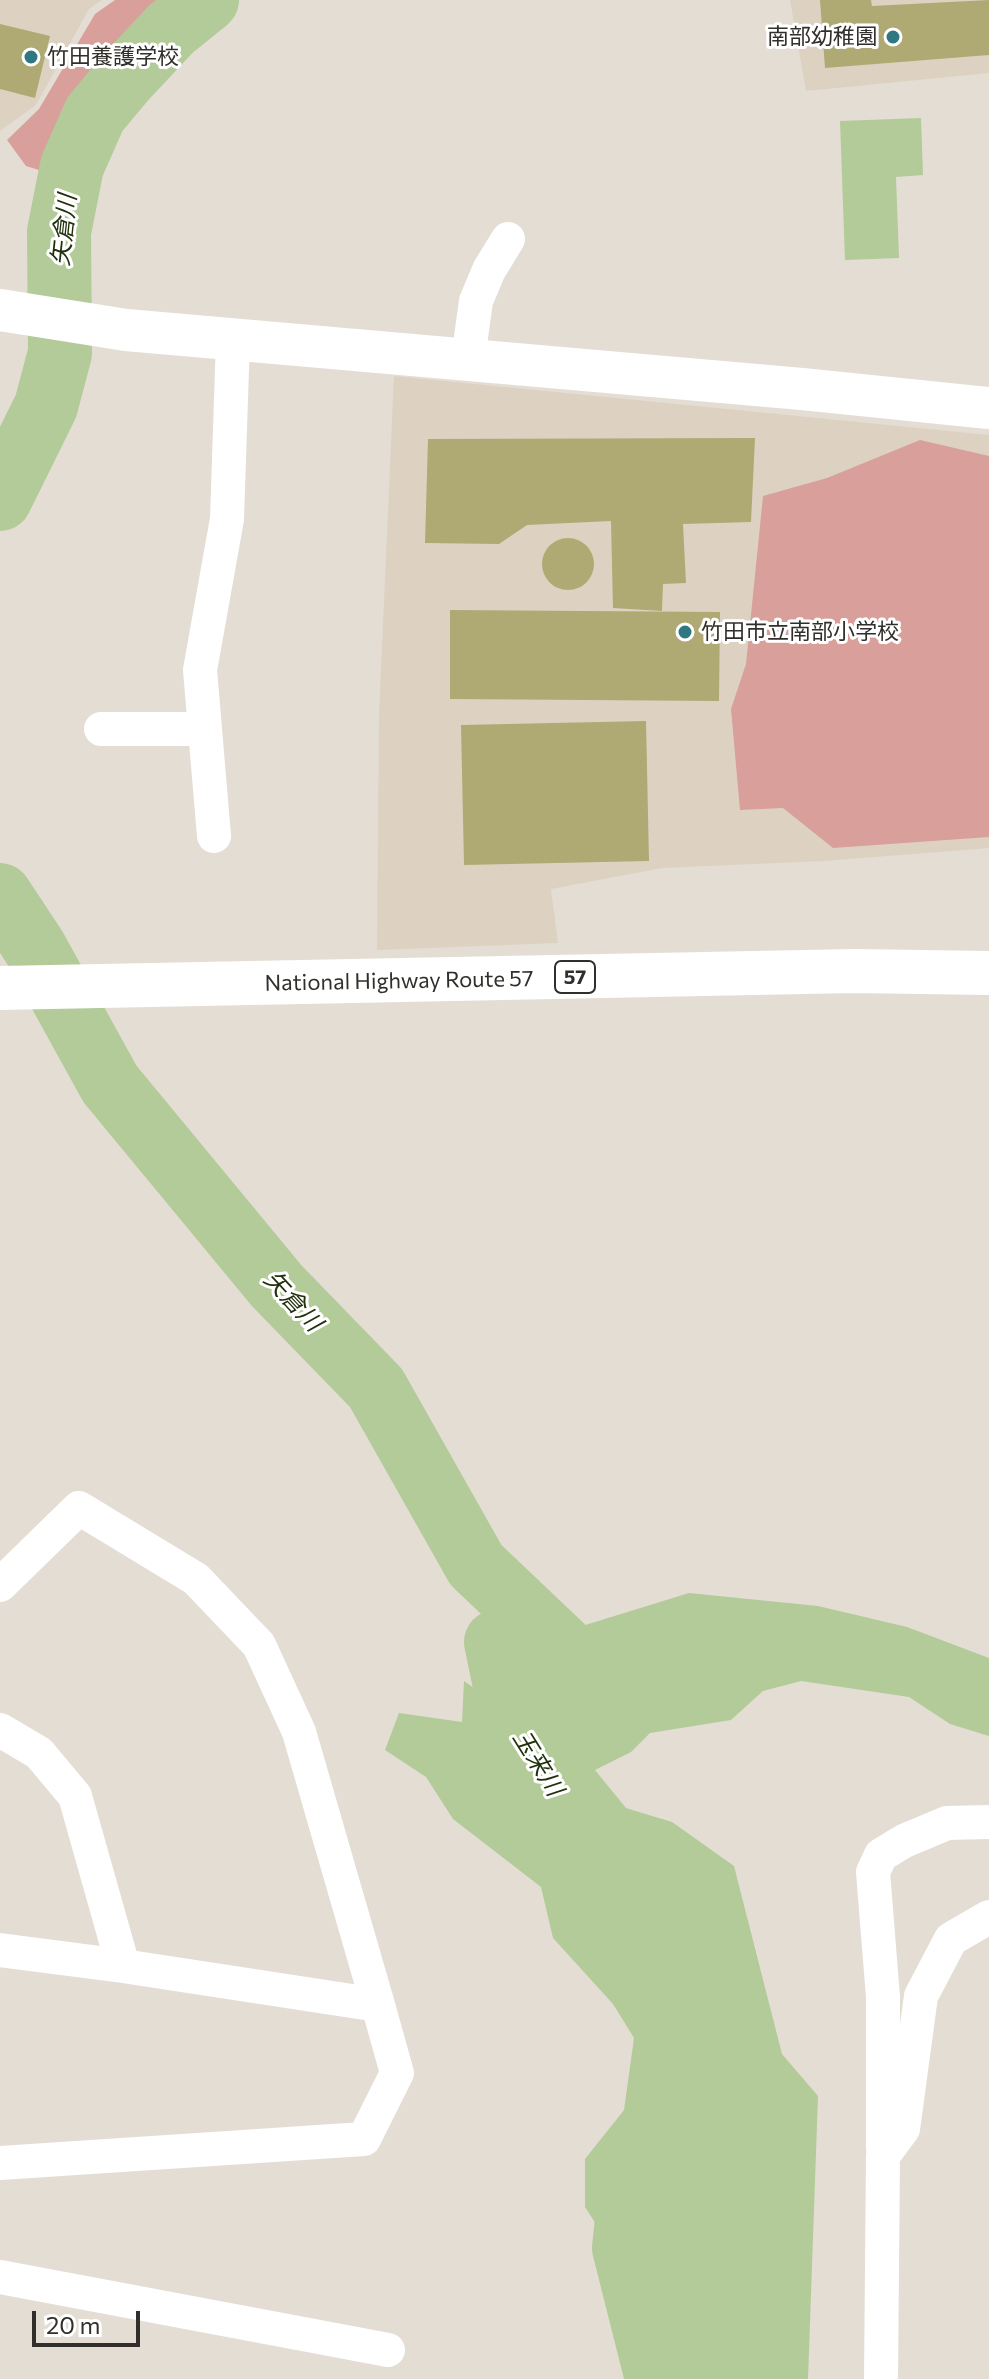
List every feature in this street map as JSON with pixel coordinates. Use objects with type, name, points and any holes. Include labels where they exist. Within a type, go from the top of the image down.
[{"type":"highway","name":"National Highway Route 57","points":[[0,988],[855,971],[989,973]]},
{"type":"street","points":[[468,359],[476,301],[489,270],[508,239]]},
{"type":"street","points":[[8,311],[126,330],[989,408]]},
{"type":"street","points":[[214,836],[200,670],[227,519],[233,339]]},
{"type":"street","points":[[101,729],[205,729]]},
{"type":"street","points":[[0,1585],[79,1508],[196,1579],[259,1645],[299,1732],[397,2073],[364,2139],[0,2163]]},
{"type":"street","points":[[0,1730],[39,1753],[75,1796],[123,1966]]},
{"type":"street","points":[[881,2379],[883,1997],[873,1872],[881,1855],[904,1841],[947,1823],[989,1822]]},
{"type":"street","points":[[883,2156],[903,2129],[921,1996],[951,1939],[989,1917]]},
{"type":"street","points":[[0,1950],[378,2005]]},
{"type":"street","points":[[0,2277],[388,2350]]},
{"type":"shaded area","name":"竹田養護学校","points":[[0,0],[102,0],[89,9],[36,105],[0,131]]},
{"type":"shaded area","points":[[115,0],[179,0],[83,101],[62,138],[55,175],[26,166],[7,140],[39,109],[95,14]]},
{"type":"shaded area","name":"南部幼稚園","points":[[790,0],[989,0],[989,73],[806,91]]},
{"type":"shaded area","name":"竹田市立南部小学校","points":[[394,376],[989,435],[989,848],[824,861],[662,868],[551,889],[558,943],[377,950],[379,714]]},
{"type":"shaded area","points":[[920,440],[989,456],[989,837],[833,848],[783,808],[740,810],[731,709],[746,664],[763,496],[827,478]]},
{"type":"water","points":[[921,118],[923,175],[896,177],[899,258],[845,260],[840,121]]},
{"type":"water","points":[[689,1593],[818,1606],[907,1627],[989,1658],[989,1736],[950,1724],[909,1697],[801,1681],[763,1691],[731,1720],[650,1733],[631,1752],[595,1770],[626,1808],[672,1822],[734,1866],[782,2054],[818,2096],[808,2379],[669,2379],[646,2315],[656,2250],[610,2246],[585,2207],[585,2159],[624,2110],[634,2038],[613,2004],[553,1938],[541,1887],[453,1819],[426,1777],[385,1750],[399,1713],[462,1722],[464,1681],[491,1700],[513,1674],[569,1630]]},
{"type":"building","name":"南部幼稚園","points":[[820,0],[871,0],[872,6],[989,0],[989,55],[825,68]]},
{"type":"building","points":[[0,24],[50,36],[35,98],[0,89]]},
{"type":"building","points":[[755,438],[751,522],[683,524],[686,583],[663,584],[662,611],[613,608],[611,521],[527,525],[499,544],[425,543],[428,439]]},
{"type":"building","points":[[568,538],[587,545],[594,564],[587,583],[568,590],[549,583],[542,564],[549,545]]},
{"type":"building","points":[[450,610],[720,612],[719,701],[450,699]]},
{"type":"building","points":[[646,721],[649,861],[464,865],[461,725]]},
{"type":"waterway","name":"矢倉川","points":[[0,499],[46,406],[60,353],[59,232],[72,166],[95,114],[171,29],[207,0]]},
{"type":"waterway","name":"矢倉川","points":[[0,895],[35,948],[110,1084],[277,1286],[376,1388],[476,1565],[577,1661]]},
{"type":"waterway","name":"玉来川","points":[[536,1765],[515,1734],[496,1642],[606,1688],[614,1686]]},
{"type":"waterway","name":"玉来川","points":[[633,2161],[624,2248],[657,2379]]},
{"type":"place","name":"南部幼稚園","points":[[893,37]]},
{"type":"place","name":"竹田養護学校","points":[[31,57]]},
{"type":"place","name":"竹田市立南部小学校","points":[[685,632]]}]
